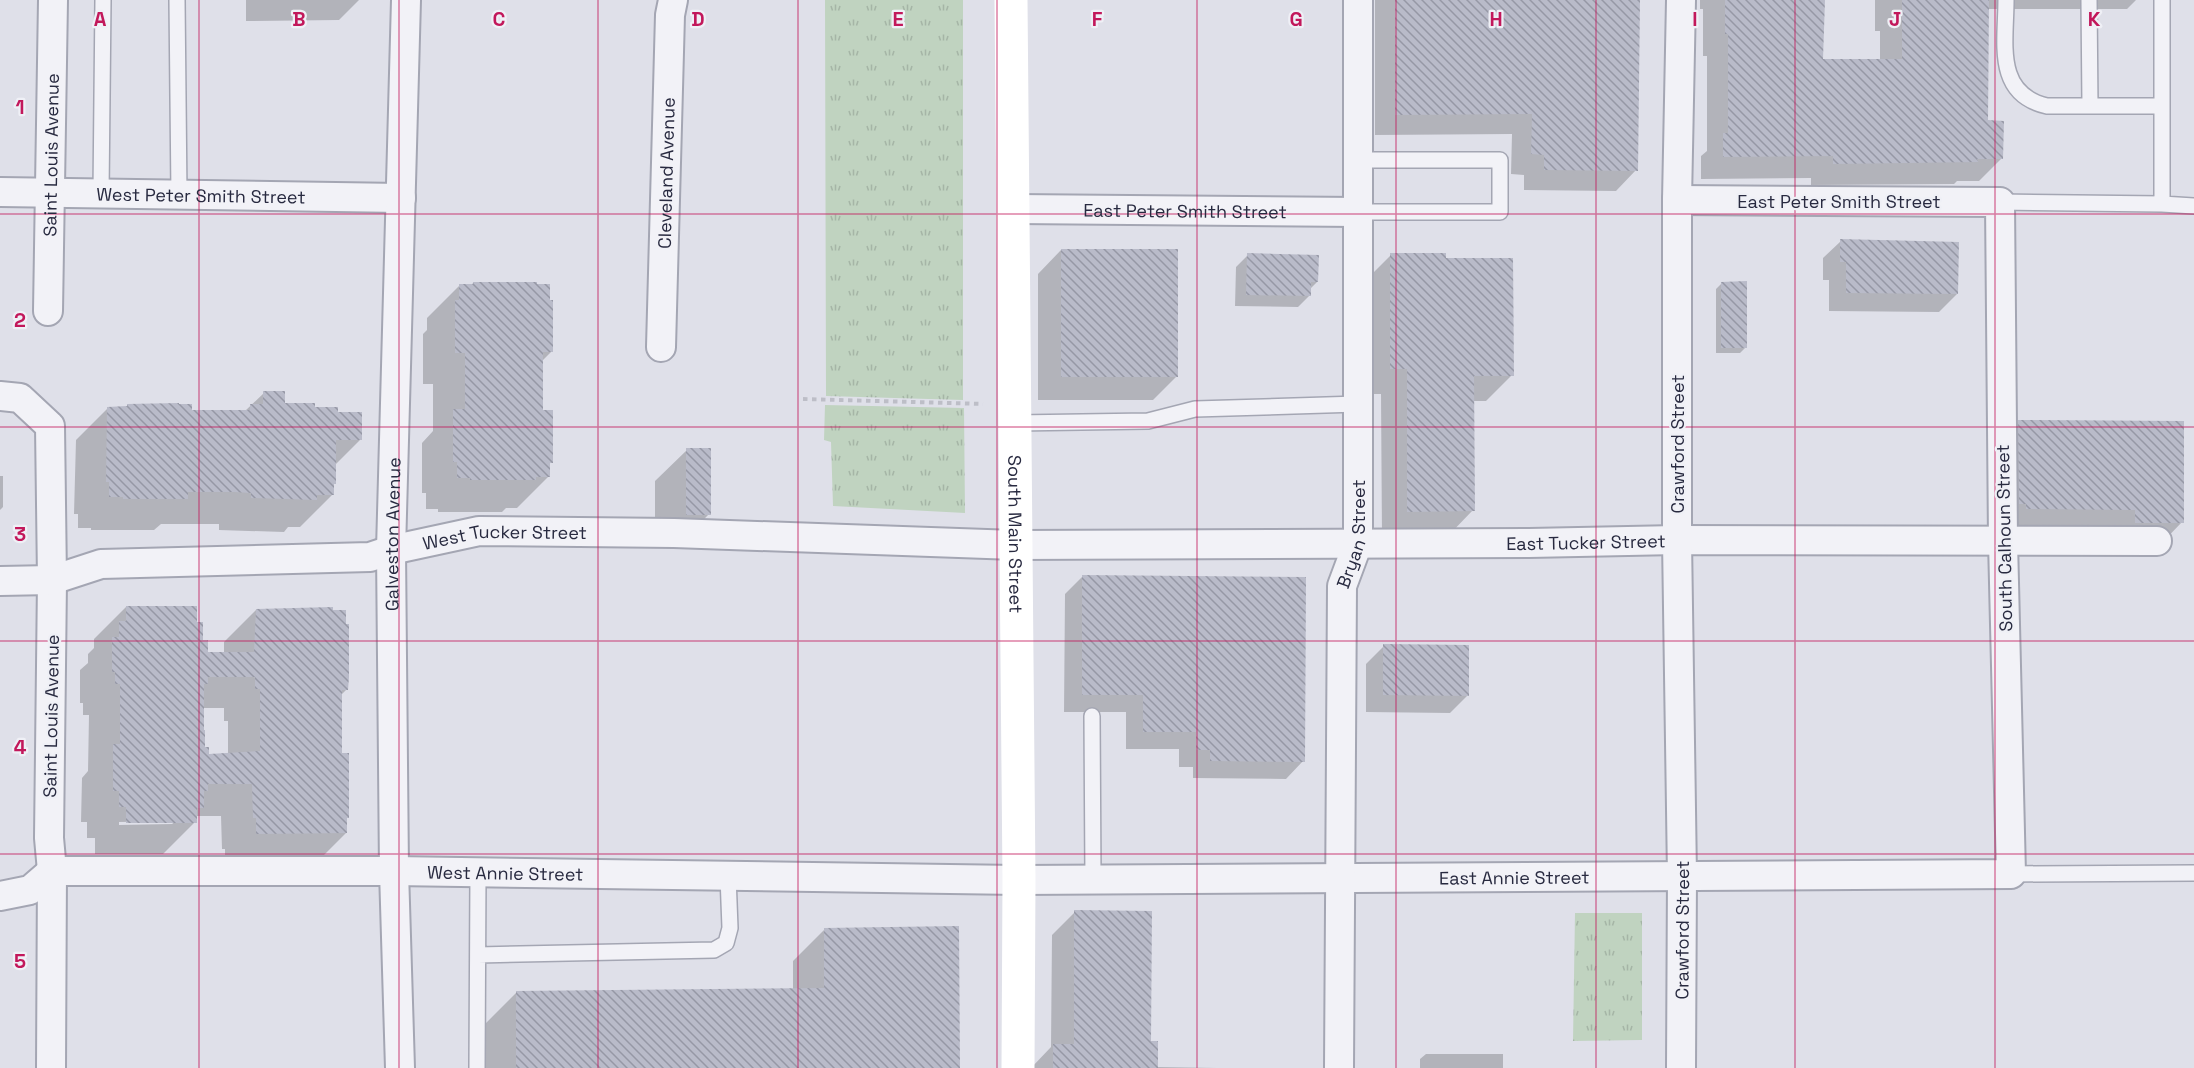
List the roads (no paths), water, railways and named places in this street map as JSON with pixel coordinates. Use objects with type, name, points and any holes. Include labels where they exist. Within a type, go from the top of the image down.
[{"type":"street","name":"Saint Louis Avenue","points":[[48,311],[53,0]]},
{"type":"street","name":"Galveston Avenue","points":[[400,1068],[394,871],[391,550],[406,0]]},
{"type":"street","name":"Cleveland Avenue","points":[[661,347],[672,0]]},
{"type":"street","name":"South Main Street","points":[[1011,0],[1019,880],[1018,1068]]},
{"type":"street","name":"Bryan Street","points":[[1339,1068],[1342,586],[1358,543],[1358,0]]},
{"type":"street","name":"Crawford Street","points":[[1681,0],[1677,200],[1677,540],[1683,876],[1681,1068]]},
{"type":"street","name":"West Peter Smith Street","points":[[0,192],[401,198]]},
{"type":"street","name":"East Peter Smith Street","points":[[1677,200],[2000,202]]},
{"type":"street","name":"South Calhoun Street","points":[[2000,202],[2003,541],[2011,874]]},
{"type":"street","name":"East Peter Smith Street","points":[[1013,209],[1357,212]]},
{"type":"street","name":"Saint Louis Avenue","points":[[0,396],[20,398],[50,426],[51,1068]]},
{"type":"street","name":"West Tucker Street","points":[[0,581],[52,580],[101,564],[370,557],[391,550],[479,531],[674,533],[1015,545]]},
{"type":"street","name":"East Tucker Street","points":[[1015,545],[1529,543],[1677,540],[2157,541]]},
{"type":"street","name":"West Annie Street","points":[[52,871],[394,871],[1019,880]]},
{"type":"street","points":[[0,896],[30,890],[52,871]]},
{"type":"street","name":"East Annie Street","points":[[1019,880],[2011,874]]},
{"type":"lane","points":[[101,193],[103,0]]},
{"type":"lane","points":[[177,0],[179,195]]},
{"type":"lane","points":[[2006,0],[2006,66],[2011,84],[2032,103],[2047,106],[2162,106]]},
{"type":"lane","points":[[2089,0],[2090,106]]},
{"type":"lane","points":[[2162,0],[2162,204]]},
{"type":"lane","points":[[1357,212],[1500,213],[1500,160],[1358,160]]},
{"type":"lane","points":[[2000,202],[2194,206]]},
{"type":"lane","points":[[1014,414],[1148,421],[1195,409],[1358,404]]},
{"type":"lane","points":[[1092,717],[1093,879]]},
{"type":"lane","points":[[477,1068],[478,873]]},
{"type":"lane","points":[[2011,874],[2194,873]]},
{"type":"lane","points":[[478,955],[714,950],[726,943],[730,928],[728,876]]}]
